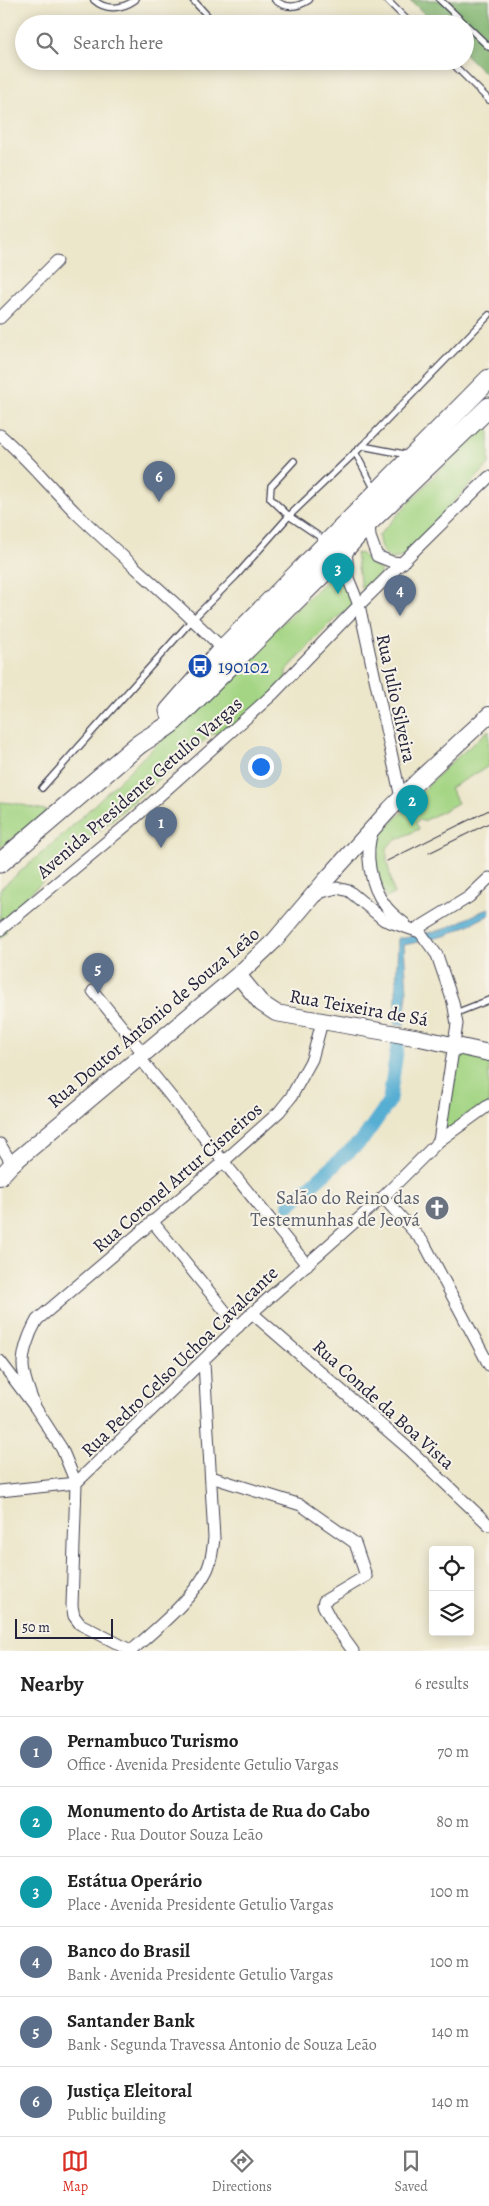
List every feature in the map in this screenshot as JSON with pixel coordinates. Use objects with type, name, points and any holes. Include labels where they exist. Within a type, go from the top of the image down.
[{"type":"main road","points":[[138,745],[223,649],[489,379]]},
{"type":"main road","points":[[0,863],[138,745],[164,730],[345,550],[369,522],[489,407]]},
{"type":"street","points":[[0,318],[57,261]]},
{"type":"street","points":[[0,435],[19,451],[51,488],[77,514],[193,619],[223,649]]},
{"type":"street","name":"Avenida Presidente Getulio Vargas","points":[[0,930],[128,824],[273,694],[359,605],[489,477]]},
{"type":"street","name":"Rua Julio Silveira","points":[[350,519],[345,550],[348,578],[359,605],[401,798]]},
{"type":"street","points":[[369,522],[370,537],[377,556],[392,562],[403,563]]},
{"type":"street","name":"Rua Doutor Antônio de Souza Leão","points":[[0,1177],[12,1164],[238,975],[275,940],[325,881],[401,798],[489,715]]},
{"type":"street","points":[[374,827],[368,843],[368,851],[377,892],[384,905],[412,928]]},
{"type":"street","points":[[412,928],[469,897],[489,878]]},
{"type":"street","points":[[309,900],[322,892],[343,889],[384,920],[420,932],[437,954],[456,1013],[457,1029],[453,1044],[439,1141]]},
{"type":"street","name":"Rua Teixeira de Sá","points":[[238,975],[268,1009],[276,1013],[453,1044],[489,1054]]},
{"type":"street","points":[[93,991],[223,1162],[307,1265]]},
{"type":"street","name":"Rua Coronel Artur Cisneiros","points":[[35,1407],[23,1364],[29,1340],[37,1320],[279,1112],[291,1096],[312,1059],[322,1022]]},
{"type":"street","name":"Rua Pedro Celso Uchoa Cavalcante","points":[[76,1483],[204,1362],[252,1313],[383,1197],[439,1141],[489,1105]]},
{"type":"street","points":[[0,1144],[12,1164]]},
{"type":"street","points":[[383,1197],[420,1238],[489,1365]]},
{"type":"street","points":[[152,1221],[238,1327]]},
{"type":"street","name":"Rua Conde da Boa Vista","points":[[252,1313],[409,1448],[489,1525]]},
{"type":"street","points":[[0,1361],[35,1407],[62,1449],[76,1483],[72,1606],[74,1616],[80,1624],[132,1651],[156,1630],[194,1589],[207,1569],[213,1554],[214,1538],[204,1362]]},
{"type":"street","points":[[211,1477],[301,1505],[355,1543],[366,1576],[324,1601],[323,1605],[332,1622],[353,1651]]},
{"type":"street","points":[[0,1491],[76,1483]]},
{"type":"lane","points":[[94,0],[107,7],[117,8],[126,6],[135,0]]},
{"type":"lane","points":[[193,0],[207,15]]},
{"type":"lane","points":[[275,0],[285,6],[293,7],[309,0]]},
{"type":"lane","points":[[387,0],[403,15]]},
{"type":"lane","points":[[440,0],[456,15]]},
{"type":"lane","points":[[474,33],[489,47]]},
{"type":"lane","points":[[459,70],[489,100]]},
{"type":"lane","points":[[42,788],[193,619],[236,576],[289,516],[362,446],[489,315]]},
{"type":"lane","points":[[362,446],[415,456]]},
{"type":"lane","points":[[355,452],[376,493]]},
{"type":"lane","points":[[294,461],[271,486],[269,494],[272,501],[289,516],[328,542]]},
{"type":"lane","points":[[456,1013],[489,1000]]},
{"type":"green space","points":[[410,0],[489,0],[489,77],[474,63],[474,15],[426,15]]},
{"type":"green space","points":[[489,417],[489,464],[403,557],[390,559],[382,548],[379,535]]},
{"type":"green space","points":[[356,553],[362,554],[381,573],[366,589],[361,588]]},
{"type":"green space","points":[[331,576],[347,587],[354,604],[328,625],[286,671],[285,685],[228,733],[212,734],[118,814],[9,912],[6,933],[0,939],[0,889],[64,834]]},
{"type":"green space","points":[[489,730],[489,766],[450,788],[458,803],[424,821],[419,820],[416,823],[419,829],[392,842],[387,848],[387,861],[394,894],[386,898],[378,873],[376,857],[379,840],[383,832],[446,767]]},
{"type":"green space","points":[[0,802],[13,803],[49,811],[0,848]]},
{"type":"green space","points":[[453,1044],[489,1053],[489,1104],[439,1141]]},
{"type":"water","points":[[489,908],[489,915],[448,935],[404,945],[407,992],[404,1025],[395,1024],[398,938],[445,929]]},
{"type":"waterway","points":[[289,1205],[363,1139],[389,1102],[398,1042]]},
{"type":"tram line","points":[[387,861],[489,810]]},
{"type":"tram line","points":[[429,853],[489,823]]},
{"type":"place","name":"Justiça Eleitoral","points":[[159,502]]},
{"type":"place","name":"Estátua Operário","points":[[338,594]]},
{"type":"place","name":"Banco do Brasil","points":[[400,616]]},
{"type":"place","name":"190102","points":[[200,666]]},
{"type":"place","name":"Monumento do Artista de Rua do Cabo","points":[[412,826]]},
{"type":"place","name":"Pernambuco Turismo","points":[[161,848]]},
{"type":"place","name":"Santander Bank","points":[[98,994]]},
{"type":"place","name":"Salão do Reino das Testemunhas de Jeová","points":[[437,1208]]}]
